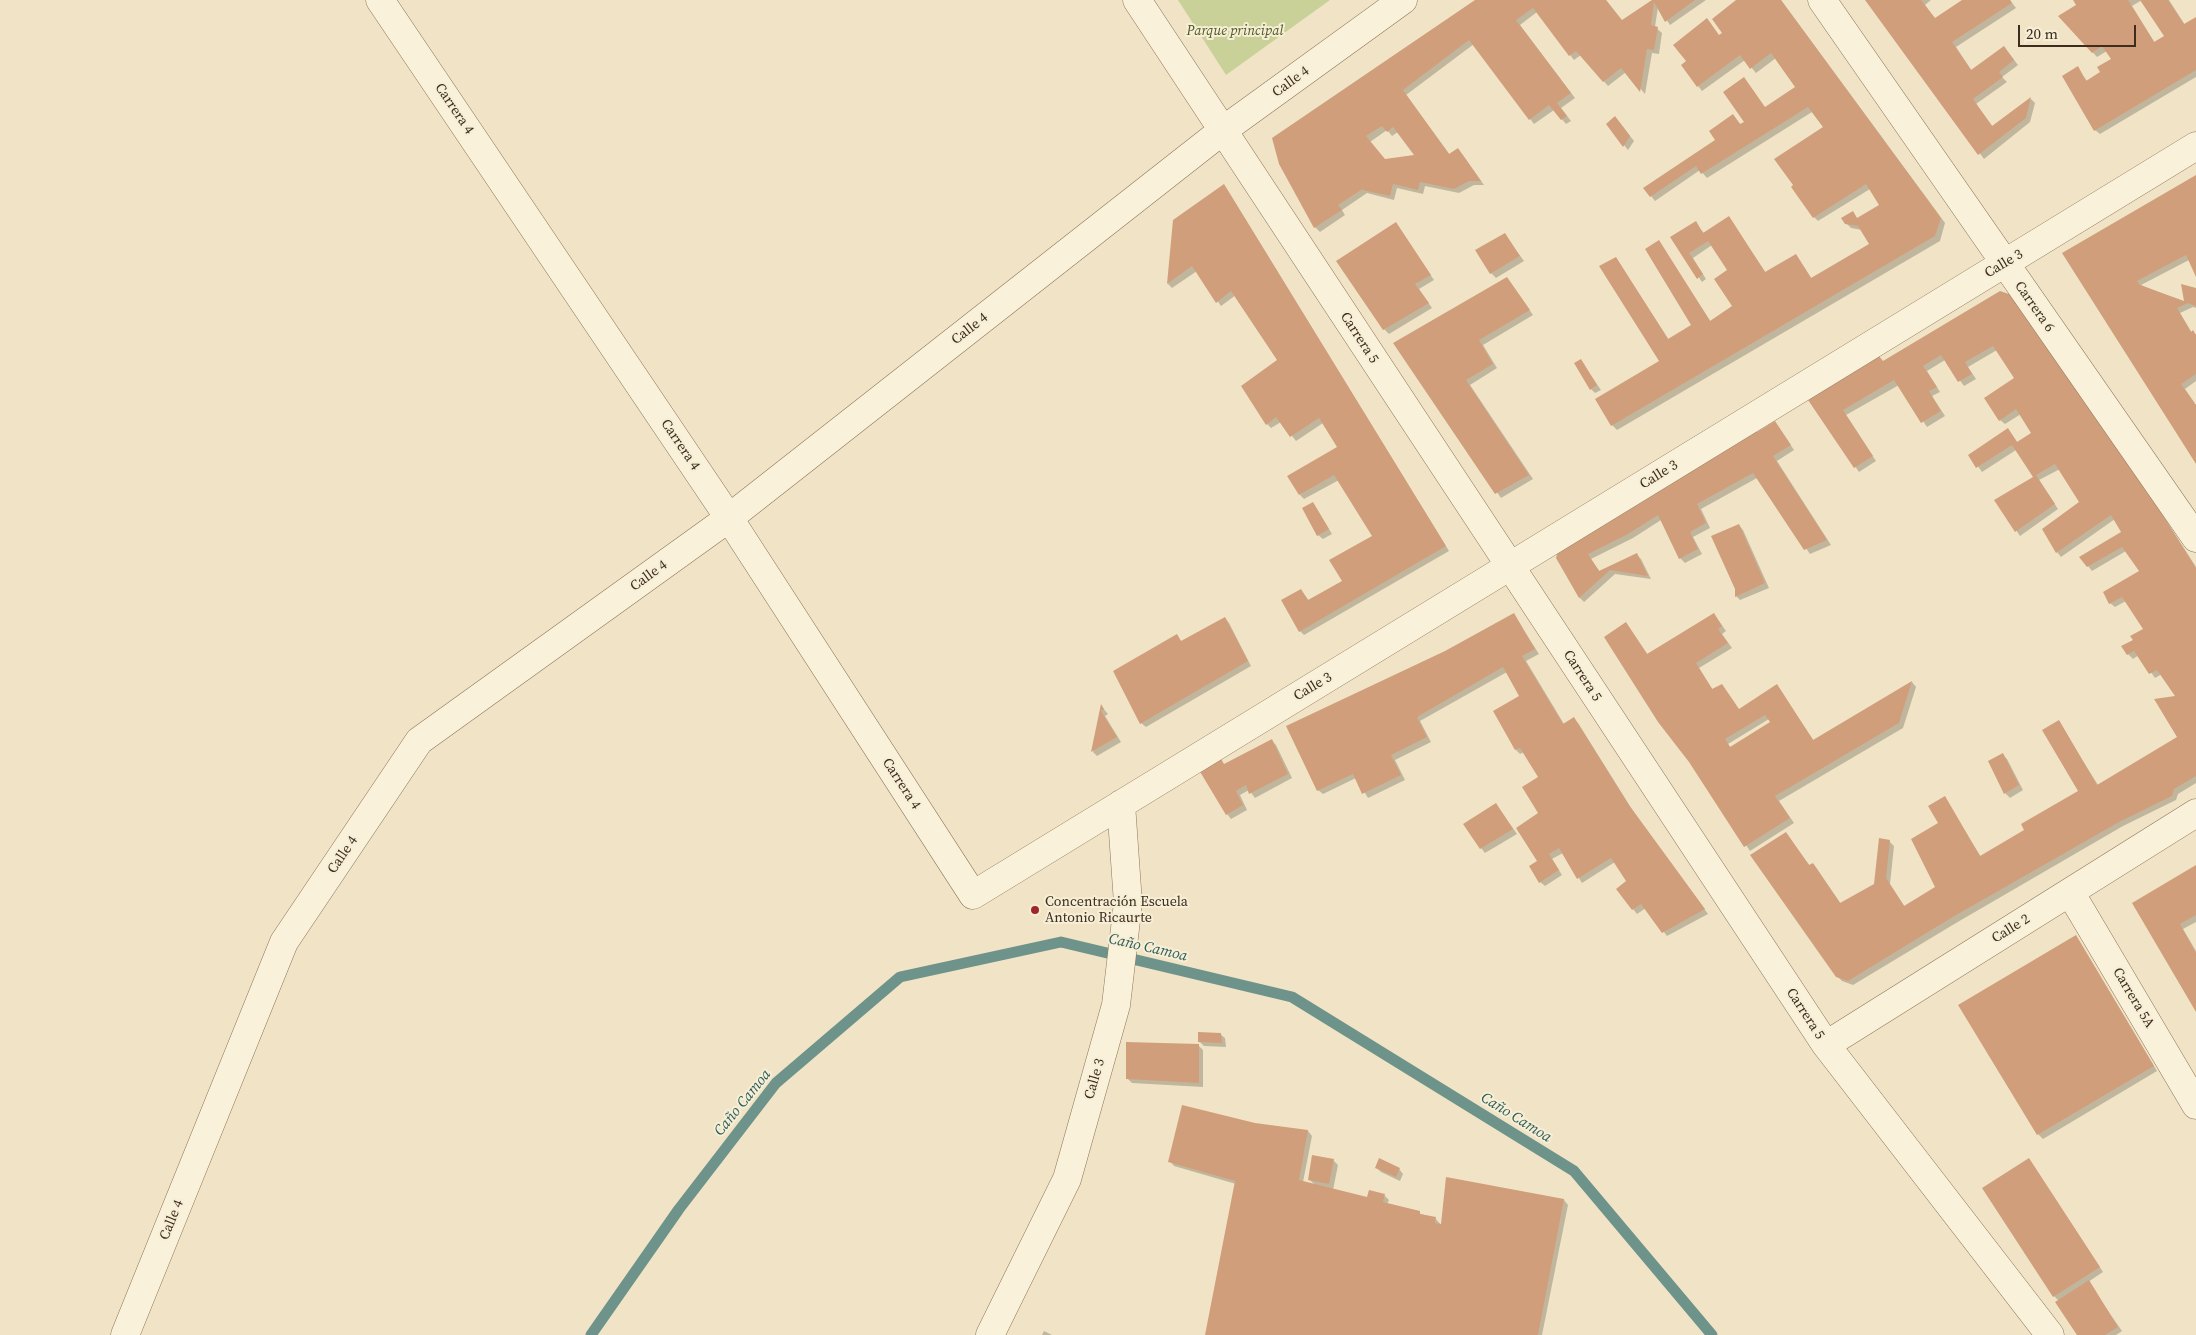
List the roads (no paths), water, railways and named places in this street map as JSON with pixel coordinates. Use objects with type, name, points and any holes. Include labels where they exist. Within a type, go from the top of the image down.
[{"type":"street","name":"Carrera 4","points":[[380,0],[729,518],[973,895]]},
{"type":"street","name":"Carrera 5","points":[[1137,0],[1826,1045],[2050,1335]]},
{"type":"street","name":"Calle 4","points":[[125,1335],[284,942],[419,741],[729,518],[1222,131],[1403,0]]},
{"type":"street","name":"Carrera 6","points":[[1822,0],[2196,538]]},
{"type":"street","name":"Calle 3","points":[[973,895],[2196,146]]},
{"type":"street","name":"Calle 3","points":[[990,1335],[1067,1179],[1116,1005],[1128,903],[1121,804]]},
{"type":"street","name":"Calle 2","points":[[1826,1045],[2196,813]]},
{"type":"street","name":"Carrera 5A","points":[[2070,892],[2196,1104]]},
{"type":"waterway","name":"Caño Camoa","points":[[591,1335],[679,1209],[776,1083],[900,977],[1061,942],[1292,997],[1574,1171],[1712,1335]]},
{"type":"place","name":"Concentración Escuela Antonio Ricaurte","points":[[1035,910]]},
{"type":"park label","name":"Parque principal","points":[[1235,31]]}]
